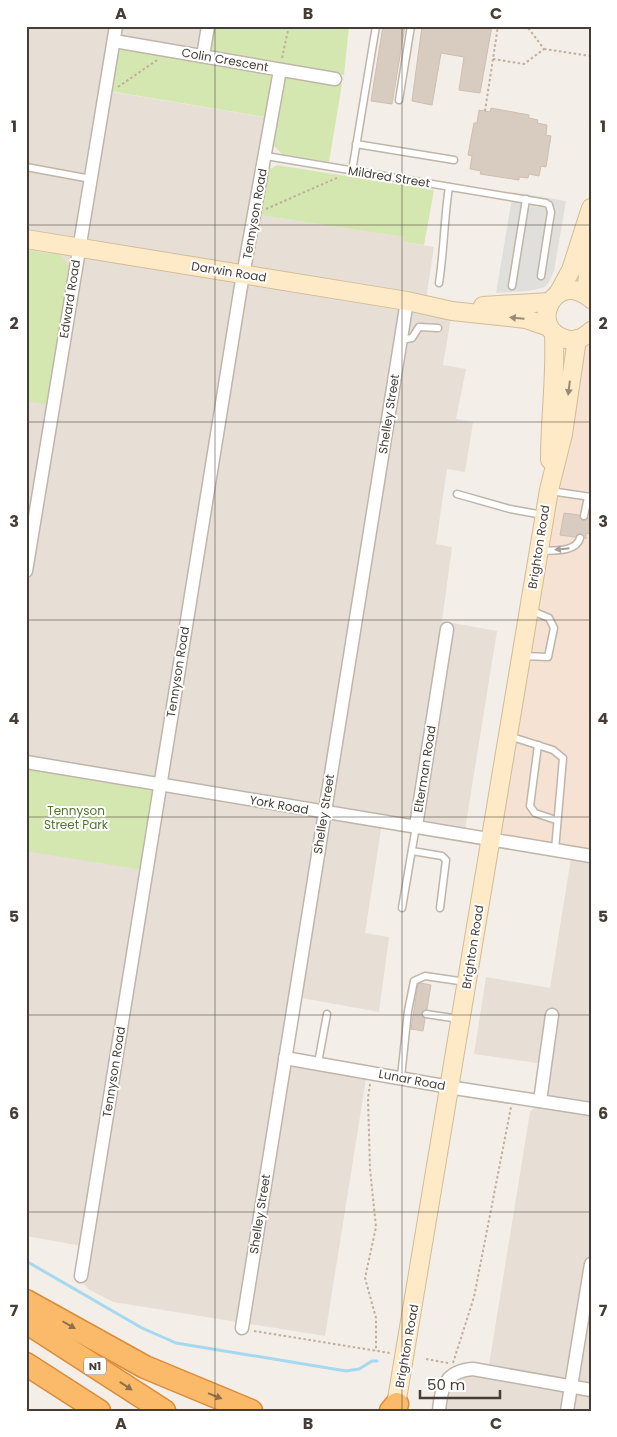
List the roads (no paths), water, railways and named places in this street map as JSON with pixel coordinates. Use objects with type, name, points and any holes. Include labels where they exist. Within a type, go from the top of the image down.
[{"type":"highway","points":[[26,1301],[145,1366],[251,1411]]},
{"type":"highway","name":"N1","points":[[26,1322],[164,1411]]},
{"type":"highway","points":[[26,1364],[99,1411]]},
{"type":"highway","points":[[26,1380],[70,1411]]},
{"type":"main road","points":[[554,298],[571,270],[591,208]]},
{"type":"main road","name":"Darwin Road","points":[[26,239],[432,305],[452,311],[526,319],[552,330],[561,338],[584,335]]},
{"type":"main road","points":[[588,296],[591,248]]},
{"type":"main road","name":"Darwin Road","points":[[432,305],[554,298],[572,290],[588,296]]},
{"type":"main road","name":"Brighton Road","points":[[549,487],[550,427],[555,362],[552,330],[547,319],[554,298]]},
{"type":"main road","name":"Brighton Road","points":[[394,1408],[461,1020],[549,487],[563,434],[584,335]]},
{"type":"street","name":"Edward Road","points":[[26,571],[116,26]]},
{"type":"street","points":[[203,56],[208,26]]},
{"type":"street","name":"Colin Crescent","points":[[114,42],[335,79]]},
{"type":"street","name":"Tennyson Road","points":[[81,1276],[240,287],[256,211],[280,70]]},
{"type":"street","name":"Shelley Street","points":[[242,1328],[407,301]]},
{"type":"street","name":"Elterman Road","points":[[416,826],[447,628]]},
{"type":"street","name":"York Road","points":[[26,762],[591,856]]},
{"type":"street","points":[[540,1102],[552,1016]]},
{"type":"street","name":"Lunar Road","points":[[285,1058],[513,1098],[591,1109]]},
{"type":"street","points":[[567,1411],[591,1264]]},
{"type":"street","points":[[438,1411],[442,1389],[454,1374],[473,1369],[591,1390]]},
{"type":"lane","points":[[352,171],[376,26]]},
{"type":"lane","points":[[399,100],[411,26]]},
{"type":"lane","points":[[356,144],[454,160]]},
{"type":"lane","name":"Mildred Street","points":[[266,156],[546,203],[551,210],[540,276]]},
{"type":"lane","points":[[26,167],[91,179]]},
{"type":"lane","points":[[439,282],[444,252],[444,226],[449,187]]},
{"type":"lane","points":[[512,286],[526,199]]},
{"type":"lane","points":[[401,340],[412,338],[419,327],[438,328]]},
{"type":"lane","points":[[549,487],[589,497],[584,516]]},
{"type":"lane","points":[[456,494],[510,509],[545,515]]},
{"type":"lane","points":[[539,551],[573,548],[578,544],[580,538]]},
{"type":"lane","points":[[521,656],[544,658],[550,654],[554,628],[552,622],[540,612],[529,610]]},
{"type":"lane","points":[[508,735],[558,752],[563,758],[556,820],[555,850]]},
{"type":"lane","points":[[538,745],[530,806],[535,813],[556,820]]},
{"type":"lane","name":"Elterman Road","points":[[402,908],[416,826]]},
{"type":"lane","points":[[412,850],[442,856],[446,860],[440,908]]},
{"type":"lane","points":[[401,1077],[412,983],[418,977],[424,976],[467,982]]},
{"type":"lane","points":[[318,1063],[327,1014]]},
{"type":"lane","points":[[426,1014],[461,1020]]},
{"type":"waterway","points":[[26,1261],[142,1328],[176,1343],[346,1371],[359,1369],[372,1361],[377,1361]]},
{"type":"park label","name":"Tennyson Street Park","points":[[76,818]]}]
